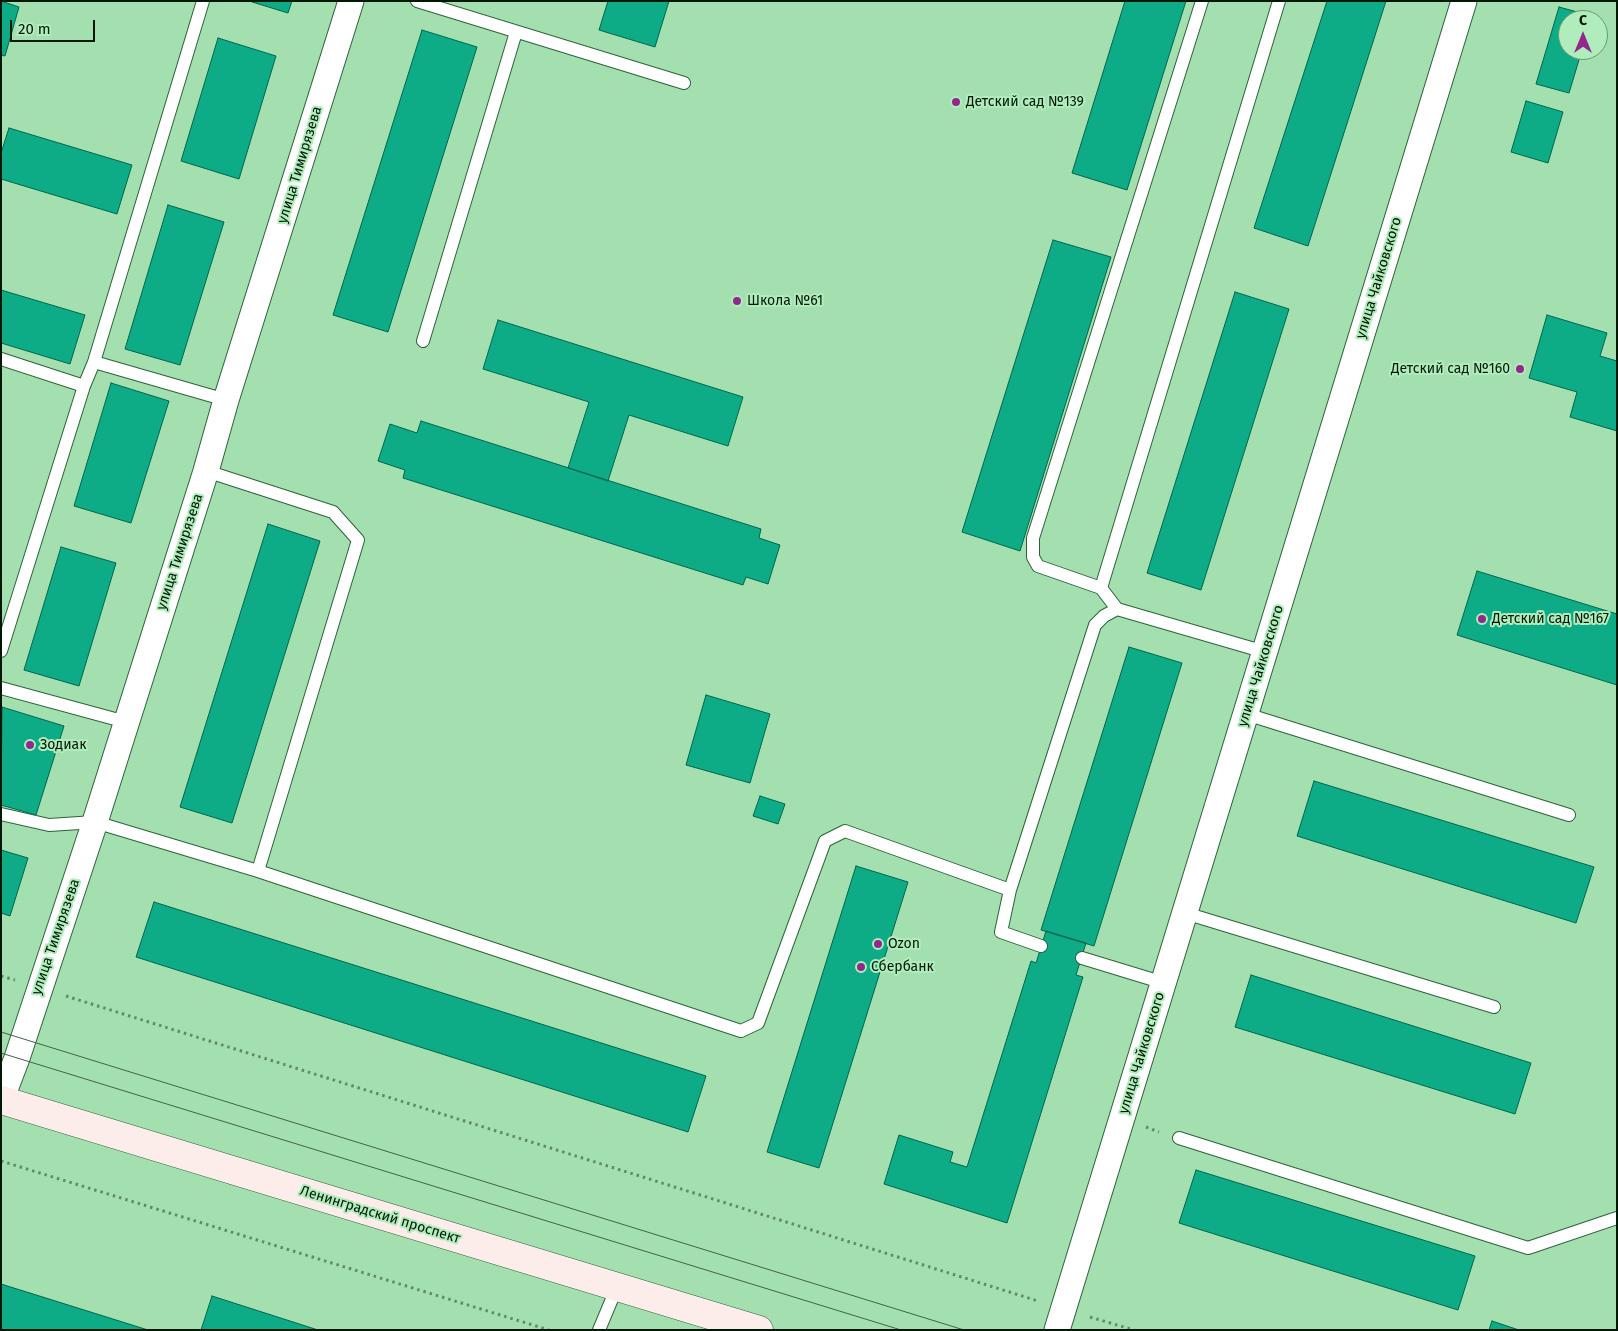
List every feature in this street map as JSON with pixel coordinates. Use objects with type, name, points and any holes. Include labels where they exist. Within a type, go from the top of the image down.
[{"type":"main road","name":"Ленинградский проспект","points":[[1,1100],[759,1330]]},
{"type":"street","name":"улица Тимирязева","points":[[1,1100],[95,822],[351,1]]},
{"type":"street","name":"улица Чайковского","points":[[1060,1319],[1464,1]]},
{"type":"lane","points":[[1,651],[84,386],[94,362],[203,1]]},
{"type":"lane","points":[[417,1],[684,83]]},
{"type":"lane","points":[[1202,1],[1033,538],[1033,557],[1038,566],[1101,588],[1117,609],[1265,652]]},
{"type":"lane","points":[[1101,588],[1279,1]]},
{"type":"lane","points":[[423,341],[516,32]]},
{"type":"lane","points":[[1,359],[84,386]]},
{"type":"lane","points":[[94,362],[226,400]]},
{"type":"lane","points":[[206,471],[334,512],[358,540],[258,871]]},
{"type":"lane","points":[[1041,946],[1001,932],[1010,890],[1095,625],[1104,616],[1117,609]]},
{"type":"lane","points":[[1,688],[126,722]]},
{"type":"lane","points":[[1246,714],[1569,815]]},
{"type":"lane","points":[[1,814],[49,825],[95,822],[258,871],[741,1031],[758,1024],[825,841],[845,831],[1010,890]]},
{"type":"lane","points":[[1185,914],[1494,1007]]},
{"type":"lane","points":[[1082,958],[1164,983]]},
{"type":"lane","points":[[1179,1138],[1528,1248],[1617,1218]]},
{"type":"lane","points":[[599,1330],[617,1287]]},
{"type":"path","points":[[40,987],[1060,1319],[1134,1330]]},
{"type":"path","points":[[1122,1120],[1179,1138]]},
{"type":"path","points":[[1,1161],[549,1330]]},
{"type":"building","points":[[1,1],[19,7],[5,56],[1,55]]},
{"type":"building","points":[[249,1],[292,1],[288,13]]},
{"type":"building","points":[[608,1],[669,1],[655,47],[599,30]]},
{"type":"building","points":[[1125,1],[1186,1],[1127,190],[1072,173]]},
{"type":"building","points":[[1327,1],[1386,1],[1308,246],[1254,228]]},
{"type":"building","points":[[1559,7],[1570,10],[1558,10]]},
{"type":"building","points":[[1558,10],[1558,60],[1579,60],[1569,93],[1536,84]]},
{"type":"building","points":[[422,30],[477,47],[388,332],[333,315]]},
{"type":"building","points":[[218,38],[276,56],[239,179],[181,161]]},
{"type":"building","points":[[1526,101],[1563,112],[1548,163],[1511,152]]},
{"type":"building","points":[[9,128],[132,165],[117,214],[1,179],[1,153]]},
{"type":"building","points":[[168,205],[224,222],[180,365],[125,349]]},
{"type":"building","points":[[1053,240],[1111,257],[1020,551],[962,532]]},
{"type":"building","points":[[1,290],[85,315],[70,364],[1,343]]},
{"type":"building","points":[[1235,292],[1289,309],[1201,590],[1147,573]]},
{"type":"building","points":[[1547,315],[1607,333],[1600,356],[1617,361],[1617,431],[1570,417],[1577,392],[1529,378]]},
{"type":"building","points":[[498,320],[743,397],[728,446],[629,415],[608,481],[568,468],[589,402],[483,369]]},
{"type":"building","points":[[111,383],[169,401],[131,523],[74,506]]},
{"type":"building","points":[[421,421],[761,529],[759,538],[780,545],[768,584],[746,577],[743,585],[403,478],[405,470],[378,461],[390,424],[417,433]]},
{"type":"building","points":[[268,524],[320,541],[232,823],[180,807]]},
{"type":"building","points":[[61,547],[116,563],[79,686],[24,670]]},
{"type":"building","points":[[1477,571],[1617,614],[1617,685],[1457,635]]},
{"type":"building","points":[[1129,647],[1182,663],[1094,946],[1041,930]]},
{"type":"building","points":[[706,695],[770,714],[750,783],[686,765]]},
{"type":"building","points":[[2,707],[64,726],[36,815],[1,805]]},
{"type":"building","points":[[1314,781],[1594,867],[1576,923],[1297,836]]},
{"type":"building","points":[[760,796],[785,804],[778,824],[753,816]]},
{"type":"building","points":[[1,850],[28,858],[10,916],[1,913]]},
{"type":"building","points":[[856,866],[908,882],[819,1168],[767,1152]]},
{"type":"building","points":[[154,902],[706,1076],[688,1132],[136,957]]},
{"type":"building","points":[[1046,931],[1086,943],[1076,975],[1083,977],[1007,1223],[884,1184],[899,1135],[953,1152],[950,1162],[967,1167],[1031,961],[1036,963]]},
{"type":"building","points":[[1251,975],[1531,1063],[1515,1114],[1235,1027]]},
{"type":"building","points":[[1196,1170],[1475,1256],[1458,1310],[1179,1223]]},
{"type":"building","points":[[1,1284],[148,1330],[1,1330]]},
{"type":"building","points":[[212,1296],[318,1330],[201,1330]]},
{"type":"building","points":[[1492,1321],[1519,1330],[1489,1330]]},
{"type":"tram line","points":[[1,1032],[964,1330]]},
{"type":"tram line","points":[[1,1053],[901,1330]]},
{"type":"place","name":"Детский сад №139","points":[[956,102]]},
{"type":"place","name":"Школа №61","points":[[737,301]]},
{"type":"place","name":"Детский сад №160","points":[[1520,369]]},
{"type":"place","name":"Детский сад №167","points":[[1482,619]]},
{"type":"place","name":"Зодиак","points":[[30,745]]},
{"type":"place","name":"Ozon","points":[[878,944]]},
{"type":"place","name":"Сбербанк","points":[[861,967]]}]
